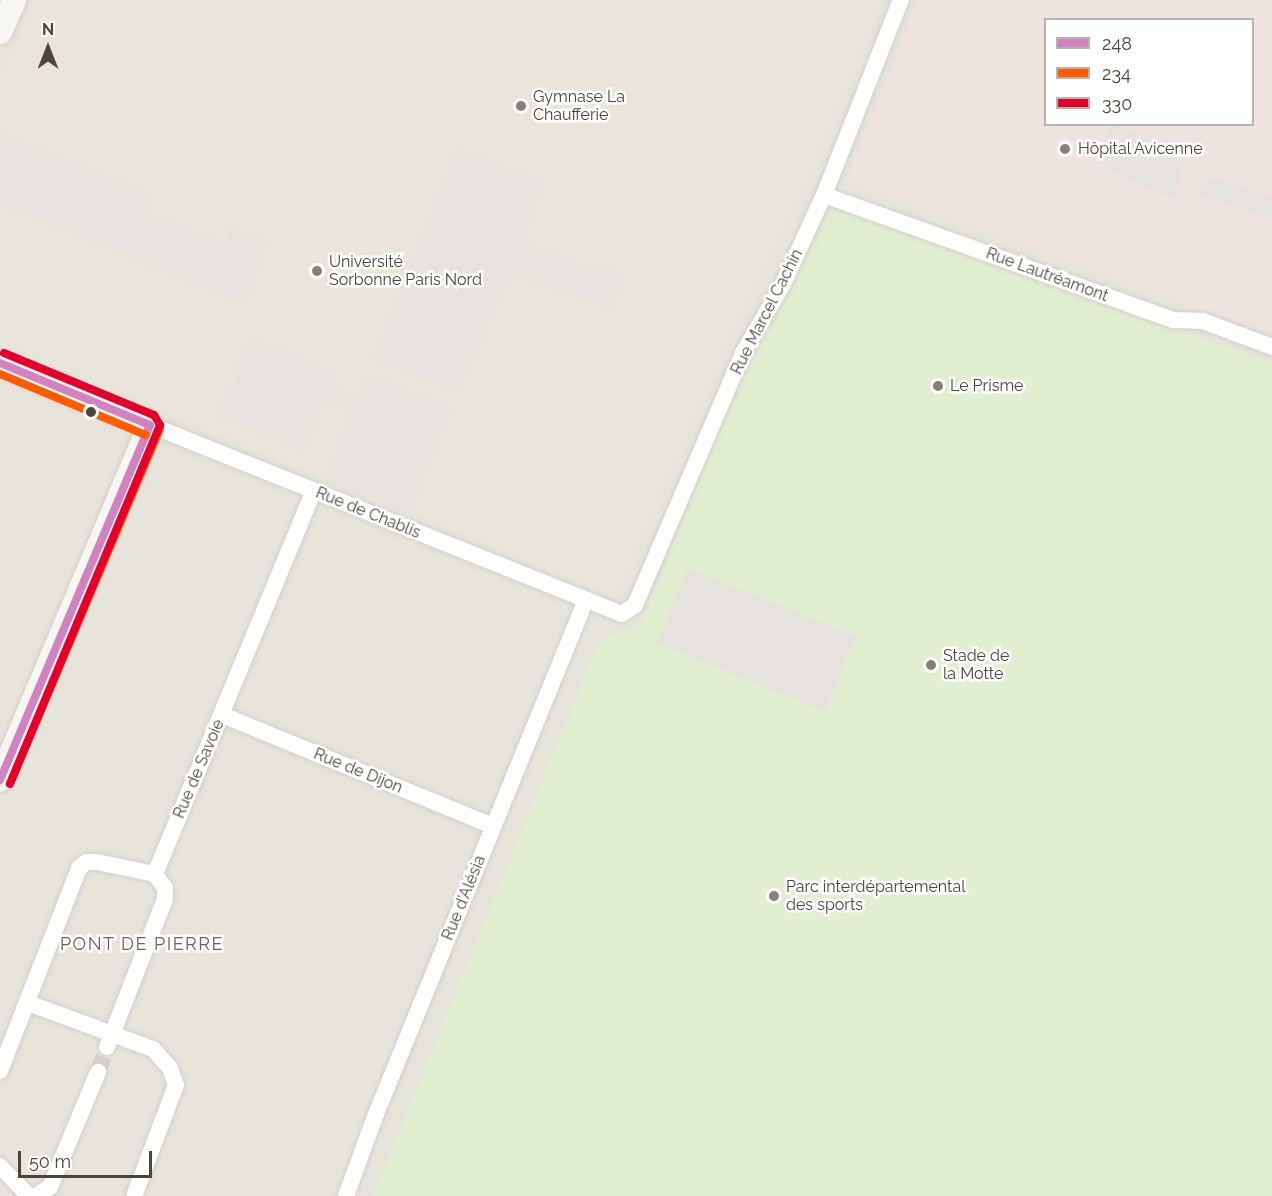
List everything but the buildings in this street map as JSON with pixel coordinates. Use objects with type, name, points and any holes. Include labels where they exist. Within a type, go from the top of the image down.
[{"type":"street","points":[[0,32],[14,0]]},
{"type":"street","name":"Rue Marcel Cachin","points":[[586,600],[622,614],[635,605],[743,352],[783,284],[824,195],[901,0]]},
{"type":"street","name":"Rue Lautréamont","points":[[824,195],[1174,320],[1203,321],[1272,347]]},
{"type":"street","points":[[0,363],[150,425],[0,780]]},
{"type":"street","name":"Rue de Chablis","points":[[150,425],[586,600]]},
{"type":"street","name":"Rue de Savoie","points":[[155,874],[314,491]]},
{"type":"street","name":"Rue d'Alésia","points":[[346,1196],[376,1114],[586,600]]},
{"type":"street","name":"Rue de Dijon","points":[[222,715],[493,826]]},
{"type":"street","points":[[0,1071],[80,868],[87,862],[155,874],[165,888],[165,898],[110,1040]]},
{"type":"street","points":[[28,1003],[110,1040],[153,1049],[170,1068],[176,1085],[134,1196]]},
{"type":"street","points":[[36,1196],[50,1187],[98,1072]]},
{"type":"street","points":[[0,1166],[29,1196]]},
{"type":"shaded area","points":[[0,0],[1272,0],[1272,1196],[0,1196]]},
{"type":"shaded area","name":"Université Sorbonne Paris Nord","points":[[34,0],[882,0],[812,171],[743,309],[615,598],[0,343],[0,81]]},
{"type":"shaded area","name":"Hôpital Avicenne","points":[[918,0],[1272,0],[1272,335],[853,184],[848,173]]},
{"type":"shaded area","points":[[1113,126],[1116,126],[1186,157],[1173,198],[1114,173],[1093,155]]},
{"type":"shaded area","points":[[0,133],[152,194],[146,212],[222,242],[229,226],[268,242],[245,305],[0,204]]},
{"type":"shaded area","points":[[458,148],[545,183],[522,243],[599,270],[602,265],[625,274],[613,311],[510,273],[459,394],[372,359]]},
{"type":"shaded area","points":[[1212,177],[1272,198],[1272,219],[1197,193]]},
{"type":"shaded area","points":[[250,337],[336,372],[330,386],[358,397],[367,374],[452,407],[410,512],[325,478],[351,413],[324,402],[304,451],[218,417]]},
{"type":"shaded area","points":[[687,568],[856,636],[825,711],[657,643]]},
{"type":"green space","points":[[839,209],[1272,363],[1272,1196],[373,1196],[598,643],[642,622],[721,424],[826,213]]},
{"type":"tunnel","points":[[98,1072],[107,1047]]},
{"type":"transit line","name":"330","points":[[4,353],[154,415],[160,425],[10,784]]},
{"type":"transit line","name":"248","points":[[0,363],[150,425]]},
{"type":"transit line","name":"234","points":[[0,374],[146,435]]},
{"type":"transit line","name":"248","points":[[0,780],[150,425]]},
{"type":"transit line","name":"234","points":[[10,784],[160,429]]},
{"type":"place","name":"Gymnase La Chaufferie","points":[[521,106]]},
{"type":"place","name":"Hôpital Avicenne","points":[[1065,149]]},
{"type":"place","name":"Université Sorbonne Paris Nord","points":[[317,271]]},
{"type":"place","name":"Le Prisme","points":[[938,386]]},
{"type":"place","name":"Stade de la Motte","points":[[931,665]]},
{"type":"place","name":"Parc interdépartemental des sports","points":[[774,896]]},
{"type":"district","name":"PONT DE PIERRE","points":[[142,944]]}]
